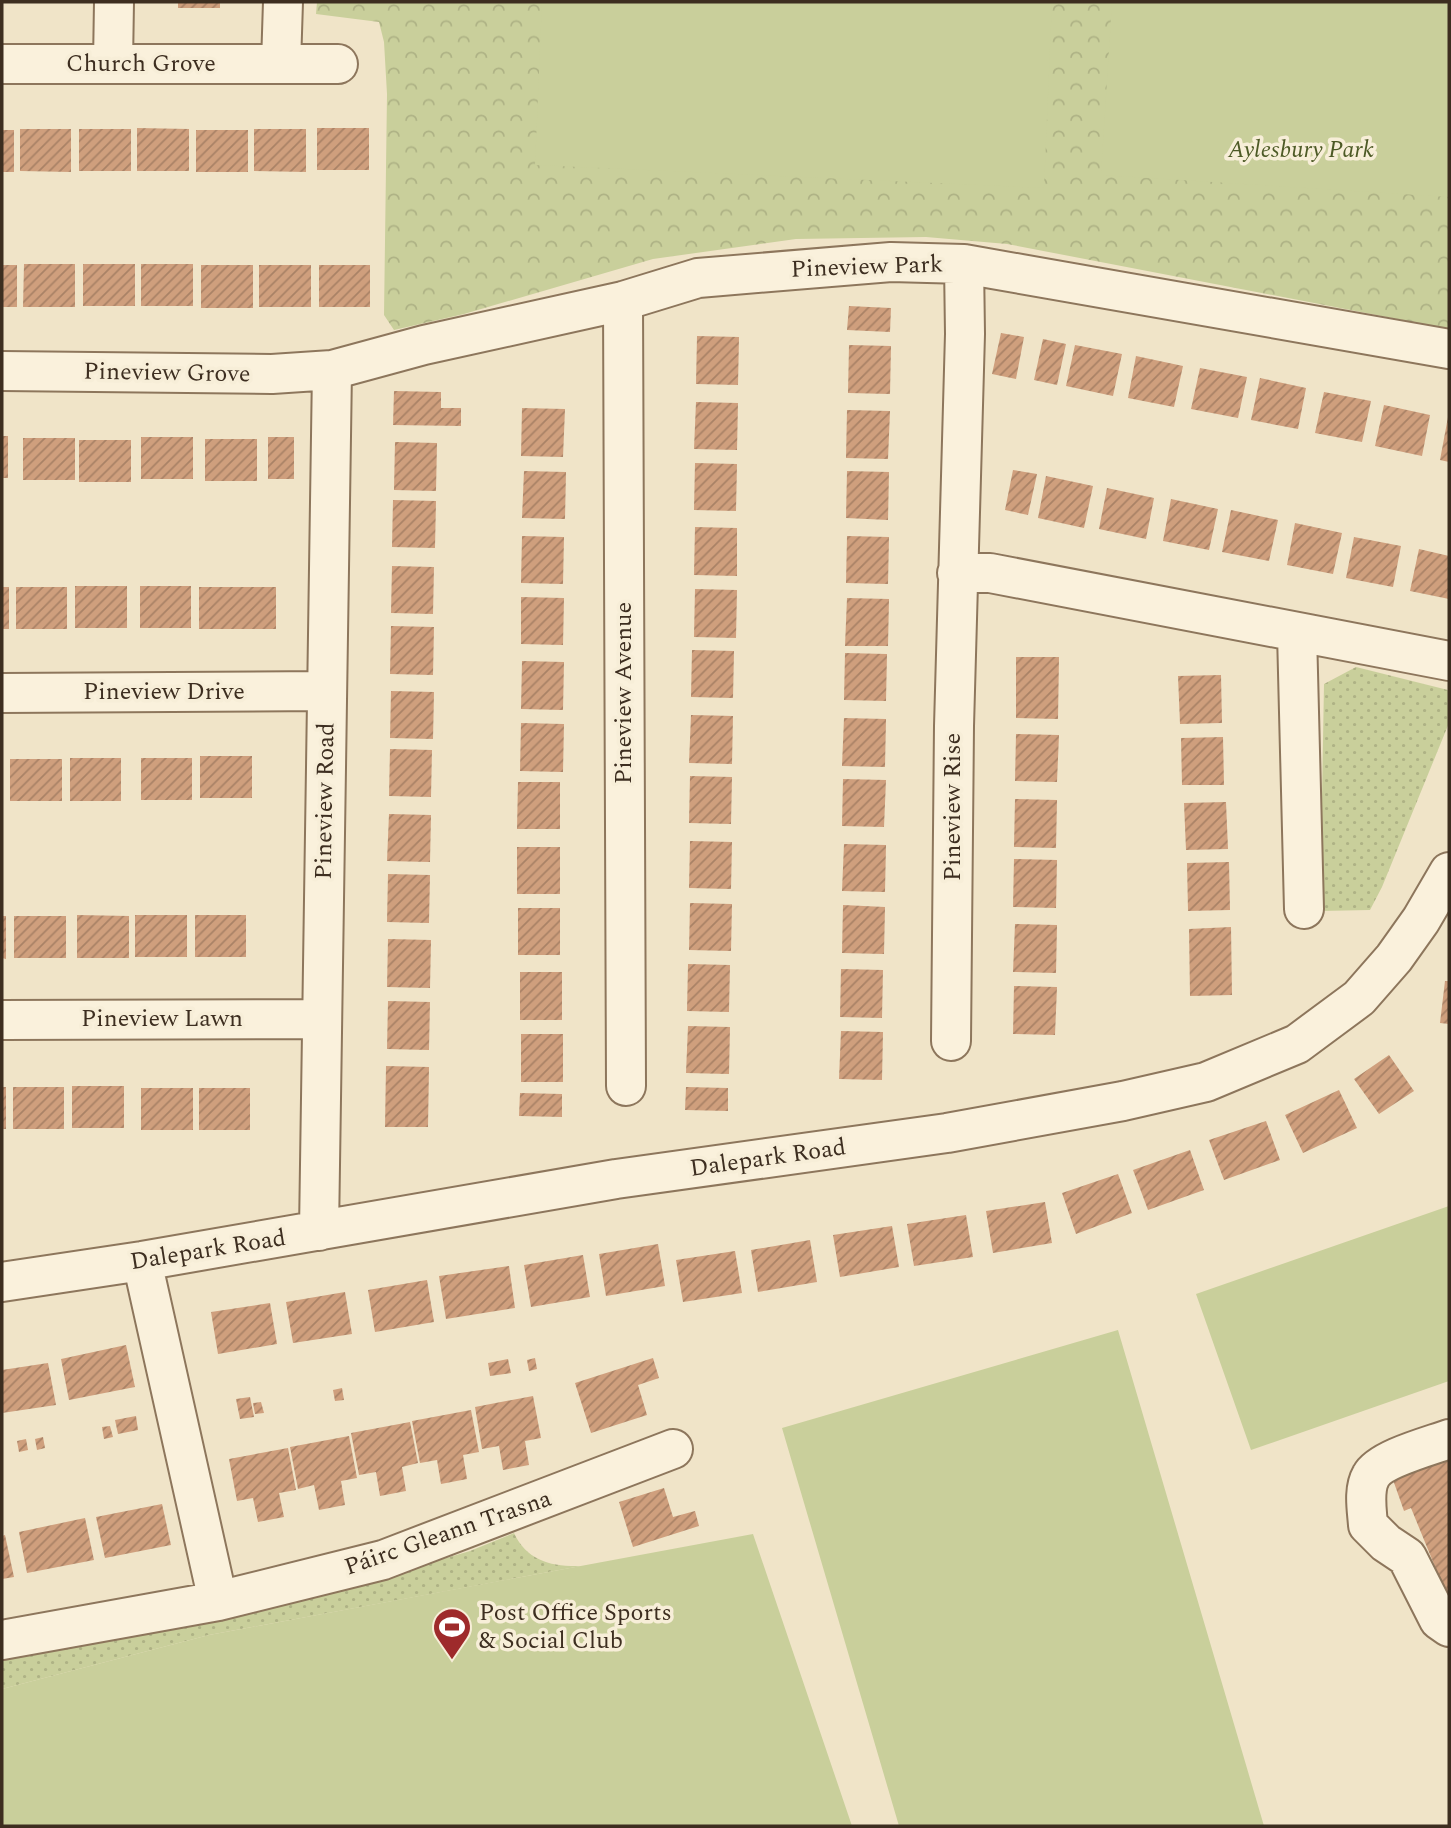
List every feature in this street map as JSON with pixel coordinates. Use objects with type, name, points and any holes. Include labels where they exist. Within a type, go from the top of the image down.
[{"type":"street","points":[[113,63],[114,2]]},
{"type":"street","points":[[281,64],[283,2]]},
{"type":"street","name":"Church Grove","points":[[2,64],[338,64]]},
{"type":"street","name":"Pineview Park","points":[[332,370],[424,345],[623,301],[698,278],[891,262],[964,264],[1449,349]]},
{"type":"street","name":"Pineview Rise","points":[[951,1041],[957,573],[965,334],[964,264]]},
{"type":"street","name":"Pineview Avenue","points":[[623,301],[626,1086]]},
{"type":"street","name":"Pineview Grove","points":[[2,371],[272,374],[332,370]]},
{"type":"street","name":"Pineview Road","points":[[319,1231],[332,370]]},
{"type":"street","points":[[957,573],[990,573],[1449,661]]},
{"type":"street","points":[[1297,633],[1304,909]]},
{"type":"street","name":"Pineview Drive","points":[[2,693],[326,691]]},
{"type":"street","name":"Dalepark Road","points":[[2,1282],[142,1261],[616,1179],[947,1133],[1123,1101],[1206,1082],[1297,1044],[1359,998],[1414,930],[1449,872]]},
{"type":"street","name":"Pineview Lawn","points":[[2,1020],[322,1019]]},
{"type":"street","points":[[142,1261],[218,1601]]},
{"type":"street","points":[[1449,1439],[1379,1466],[1370,1478],[1366,1499],[1368,1525],[1386,1543],[1407,1557],[1439,1620],[1449,1627]]},
{"type":"street","name":"Páirc Gleann Trasna","points":[[2,1640],[218,1601],[383,1560],[673,1449]]},
{"type":"green space","name":"Aylesbury Park","points":[[317,2],[1449,2],[1449,329],[1007,244],[926,237],[796,239],[653,259],[464,314],[394,330],[384,315],[387,94],[384,42],[379,22],[316,14]]},
{"type":"green space","points":[[542,2],[1052,2],[1044,188],[535,165]]},
{"type":"green space","points":[[1112,2],[1449,2],[1449,197],[1101,175]]},
{"type":"green space","points":[[1356,667],[1448,690],[1449,723],[1382,887],[1370,910],[1320,911],[1324,684]]},
{"type":"green space","points":[[1449,1206],[1449,1381],[1251,1450],[1196,1294]]},
{"type":"green space","points":[[1118,1330],[1264,1826],[899,1826],[782,1428]]},
{"type":"green space","points":[[514,1533],[533,1556],[550,1563],[581,1566],[209,1635],[2,1689],[2,1657],[368,1581],[470,1551]]},
{"type":"green space","name":"Post Office Sports & Social Club","points":[[753,1534],[852,1826],[2,1826],[2,1689],[209,1635]]},
{"type":"building","points":[[178,2],[220,2],[220,8],[178,8]]},
{"type":"building","points":[[137,128],[189,129],[189,171],[137,171]]},
{"type":"building","points":[[317,128],[369,128],[369,170],[317,170]]},
{"type":"building","points":[[20,129],[71,129],[71,172],[20,171]]},
{"type":"building","points":[[79,129],[131,129],[131,171],[79,171]]},
{"type":"building","points":[[254,129],[306,129],[306,172],[254,171]]},
{"type":"building","points":[[2,130],[14,130],[14,172],[2,172]]},
{"type":"building","points":[[196,130],[248,130],[248,172],[196,172]]},
{"type":"building","points":[[24,264],[75,264],[75,307],[23,307]]},
{"type":"building","points":[[83,264],[135,264],[135,306],[83,306]]},
{"type":"building","points":[[141,264],[193,264],[193,306],[141,306]]},
{"type":"building","points":[[2,265],[17,265],[17,307],[2,307]]},
{"type":"building","points":[[201,265],[253,265],[253,308],[201,308]]},
{"type":"building","points":[[259,265],[311,265],[311,307],[259,307]]},
{"type":"building","points":[[319,265],[370,265],[370,307],[319,307]]},
{"type":"building","points":[[849,306],[891,308],[890,332],[847,330]]},
{"type":"building","points":[[1001,333],[1024,337],[1016,379],[992,374]]},
{"type":"building","points":[[697,336],[739,337],[738,385],[696,384]]},
{"type":"building","points":[[1043,339],[1066,344],[1057,385],[1034,380]]},
{"type":"building","points":[[849,345],[891,346],[890,394],[848,393]]},
{"type":"building","points":[[1075,345],[1122,354],[1113,396],[1066,386]]},
{"type":"building","points":[[1136,356],[1183,366],[1174,407],[1128,398]]},
{"type":"building","points":[[1200,368],[1247,377],[1238,418],[1191,409]]},
{"type":"building","points":[[1260,378],[1306,388],[1298,429],[1251,420]]},
{"type":"building","points":[[394,391],[441,392],[441,408],[461,408],[461,426],[393,425]]},
{"type":"building","points":[[1324,392],[1371,401],[1362,442],[1315,433]]},
{"type":"building","points":[[696,402],[738,403],[737,450],[694,449]]},
{"type":"building","points":[[1384,405],[1430,415],[1422,456],[1375,446]]},
{"type":"building","points":[[522,408],[565,409],[563,457],[521,456]]},
{"type":"building","points":[[847,410],[890,411],[888,459],[846,458]]},
{"type":"building","points":[[1449,417],[1449,462],[1440,460]]},
{"type":"building","points":[[2,436],[8,436],[8,478],[2,478]]},
{"type":"building","points":[[141,437],[193,437],[193,479],[141,479]]},
{"type":"building","points":[[268,437],[294,437],[294,479],[268,479]]},
{"type":"building","points":[[23,438],[75,438],[75,480],[23,480]]},
{"type":"building","points":[[205,439],[257,439],[257,481],[205,481]]},
{"type":"building","points":[[79,440],[131,440],[131,482],[79,482]]},
{"type":"building","points":[[395,442],[437,443],[436,491],[394,490]]},
{"type":"building","points":[[695,463],[737,464],[736,511],[694,510]]},
{"type":"building","points":[[1013,470],[1037,474],[1028,515],[1005,510]]},
{"type":"building","points":[[524,471],[566,472],[565,519],[522,518]]},
{"type":"building","points":[[847,471],[889,472],[888,520],[846,518]]},
{"type":"building","points":[[1046,476],[1093,486],[1084,528],[1038,518]]},
{"type":"building","points":[[1107,488],[1154,498],[1146,539],[1099,529]]},
{"type":"building","points":[[1171,499],[1218,509],[1209,550],[1163,541]]},
{"type":"building","points":[[393,500],[436,501],[435,548],[392,547]]},
{"type":"building","points":[[1231,510],[1278,520],[1269,561],[1222,552]]},
{"type":"building","points":[[1295,523],[1342,533],[1333,574],[1287,565]]},
{"type":"building","points":[[695,527],[737,528],[737,576],[694,575]]},
{"type":"building","points":[[522,536],[564,537],[563,584],[521,583]]},
{"type":"building","points":[[847,536],[889,537],[888,584],[846,583]]},
{"type":"building","points":[[1354,537],[1401,546],[1393,587],[1346,578]]},
{"type":"building","points":[[1419,549],[1449,556],[1449,599],[1410,591]]},
{"type":"building","points":[[392,566],[434,567],[433,614],[391,613]]},
{"type":"building","points":[[75,586],[127,586],[127,628],[75,628]]},
{"type":"building","points":[[140,586],[191,586],[191,628],[140,628]]},
{"type":"building","points":[[2,587],[9,587],[9,629],[2,629]]},
{"type":"building","points":[[16,587],[67,587],[67,629],[16,629]]},
{"type":"building","points":[[199,587],[276,587],[276,629],[199,629]]},
{"type":"building","points":[[695,589],[737,590],[736,638],[694,637]]},
{"type":"building","points":[[521,597],[564,598],[563,645],[521,644]]},
{"type":"building","points":[[847,598],[889,599],[888,646],[845,646]]},
{"type":"building","points":[[391,626],[434,627],[433,675],[390,674]]},
{"type":"building","points":[[692,650],[734,651],[733,698],[691,697]]},
{"type":"building","points":[[845,653],[887,654],[886,701],[844,700]]},
{"type":"building","points":[[1016,657],[1059,657],[1058,719],[1016,718]]},
{"type":"building","points":[[522,661],[564,662],[563,710],[521,709]]},
{"type":"building","points":[[1221,675],[1222,723],[1180,724],[1178,676]]},
{"type":"building","points":[[391,691],[434,692],[433,739],[390,738]]},
{"type":"building","points":[[691,715],[733,716],[732,764],[689,763]]},
{"type":"building","points":[[844,718],[886,719],[885,767],[842,766]]},
{"type":"building","points":[[521,723],[564,724],[563,772],[520,771]]},
{"type":"building","points":[[1016,734],[1059,735],[1057,782],[1015,781]]},
{"type":"building","points":[[1223,737],[1224,785],[1182,785],[1181,738]]},
{"type":"building","points":[[390,749],[432,750],[431,797],[389,796]]},
{"type":"building","points":[[200,756],[252,756],[252,798],[200,798]]},
{"type":"building","points":[[70,758],[121,758],[121,801],[70,801]]},
{"type":"building","points":[[141,758],[192,758],[192,800],[141,800]]},
{"type":"building","points":[[10,759],[62,759],[62,801],[10,801]]},
{"type":"building","points":[[690,776],[732,777],[731,824],[689,823]]},
{"type":"building","points":[[843,779],[886,780],[884,827],[842,826]]},
{"type":"building","points":[[518,782],[560,782],[560,829],[517,829]]},
{"type":"building","points":[[1015,799],[1057,800],[1056,848],[1014,847]]},
{"type":"building","points":[[1226,802],[1228,849],[1186,850],[1184,803]]},
{"type":"building","points":[[389,814],[431,815],[430,862],[387,861]]},
{"type":"building","points":[[690,841],[732,842],[731,889],[689,888]]},
{"type":"building","points":[[844,844],[886,845],[885,892],[842,891]]},
{"type":"building","points":[[517,847],[560,847],[560,894],[517,894]]},
{"type":"building","points":[[1014,859],[1057,860],[1056,908],[1013,907]]},
{"type":"building","points":[[1229,862],[1230,910],[1188,911],[1187,863]]},
{"type":"building","points":[[388,874],[430,875],[429,923],[387,922]]},
{"type":"building","points":[[690,903],[732,904],[731,951],[689,950]]},
{"type":"building","points":[[843,905],[885,907],[884,954],[842,953]]},
{"type":"building","points":[[518,908],[560,908],[560,955],[518,955]]},
{"type":"building","points":[[77,915],[129,916],[129,958],[77,958]]},
{"type":"building","points":[[135,915],[187,915],[187,957],[135,957]]},
{"type":"building","points":[[195,915],[246,915],[246,957],[195,957]]},
{"type":"building","points":[[2,916],[6,916],[6,959],[2,958]]},
{"type":"building","points":[[14,916],[66,916],[66,958],[14,958]]},
{"type":"building","points":[[1015,924],[1057,925],[1056,973],[1013,972]]},
{"type":"building","points":[[1231,927],[1232,995],[1190,996],[1189,929]]},
{"type":"building","points":[[388,939],[431,940],[430,988],[387,987]]},
{"type":"building","points":[[688,964],[730,965],[729,1012],[687,1011]]},
{"type":"building","points":[[841,969],[883,970],[882,1018],[840,1017]]},
{"type":"building","points":[[520,972],[562,972],[562,1020],[520,1020]]},
{"type":"building","points":[[1445,981],[1449,981],[1449,1024],[1440,1023]]},
{"type":"building","points":[[1014,986],[1057,987],[1055,1035],[1013,1034]]},
{"type":"building","points":[[388,1001],[430,1002],[429,1050],[387,1049]]},
{"type":"building","points":[[688,1026],[730,1027],[729,1074],[686,1073]]},
{"type":"building","points":[[841,1031],[883,1032],[882,1080],[839,1079]]},
{"type":"building","points":[[521,1034],[563,1034],[563,1082],[521,1082]]},
{"type":"building","points":[[1389,1055],[1414,1091],[1379,1114],[1354,1079]]},
{"type":"building","points":[[386,1066],[429,1067],[428,1127],[385,1127]]},
{"type":"building","points":[[72,1086],[124,1086],[124,1128],[72,1128]]},
{"type":"building","points":[[2,1087],[6,1087],[6,1129],[2,1129]]},
{"type":"building","points":[[13,1087],[64,1087],[64,1129],[13,1129]]},
{"type":"building","points":[[686,1087],[728,1088],[728,1111],[685,1110]]},
{"type":"building","points":[[141,1088],[193,1088],[193,1130],[141,1130]]},
{"type":"building","points":[[199,1088],[250,1088],[250,1130],[199,1130]]},
{"type":"building","points":[[1339,1090],[1357,1128],[1303,1153],[1285,1115]]},
{"type":"building","points":[[520,1093],[562,1094],[562,1117],[519,1116]]},
{"type":"building","points":[[1266,1121],[1280,1160],[1224,1180],[1209,1140]]},
{"type":"building","points":[[1190,1150],[1204,1190],[1148,1210],[1133,1170]]},
{"type":"building","points":[[1118,1174],[1132,1213],[1076,1234],[1062,1193]]},
{"type":"building","points":[[1045,1202],[1052,1243],[993,1253],[986,1211]]},
{"type":"building","points":[[966,1215],[973,1257],[914,1266],[907,1224]]},
{"type":"building","points":[[892,1226],[899,1267],[840,1277],[833,1235]]},
{"type":"building","points":[[810,1240],[817,1282],[758,1292],[751,1250]]},
{"type":"building","points":[[658,1244],[665,1286],[606,1296],[599,1254]]},
{"type":"building","points":[[735,1251],[742,1293],[683,1302],[676,1260]]},
{"type":"building","points":[[583,1255],[590,1297],[531,1307],[524,1265]]},
{"type":"building","points":[[509,1266],[515,1308],[446,1319],[439,1276]]},
{"type":"building","points":[[427,1280],[434,1322],[375,1332],[368,1290]]},
{"type":"building","points":[[345,1292],[352,1334],[293,1343],[286,1302]]},
{"type":"building","points":[[270,1303],[277,1344],[218,1354],[211,1312]]},
{"type":"building","points":[[126,1345],[135,1387],[69,1400],[61,1359]]},
{"type":"building","points":[[535,1358],[537,1369],[529,1371],[527,1360]]},
{"type":"building","points":[[653,1358],[659,1378],[638,1385],[647,1415],[591,1433],[575,1383]]},
{"type":"building","points":[[508,1359],[511,1373],[490,1376],[488,1363]]},
{"type":"building","points":[[48,1363],[56,1405],[2,1413],[2,1370]]},
{"type":"building","points":[[342,1388],[344,1400],[335,1401],[333,1390]]},
{"type":"building","points":[[533,1396],[541,1438],[525,1441],[529,1465],[503,1470],[499,1446],[482,1449],[475,1407]]},
{"type":"building","points":[[250,1397],[254,1417],[240,1419],[236,1399]]},
{"type":"building","points":[[261,1402],[264,1413],[255,1414],[253,1403]]},
{"type":"building","points":[[471,1410],[479,1452],[463,1455],[467,1479],[441,1484],[437,1460],[420,1463],[412,1421]]},
{"type":"building","points":[[136,1416],[138,1430],[118,1434],[115,1420]]},
{"type":"building","points":[[410,1422],[418,1463],[402,1467],[406,1491],[380,1496],[376,1472],[359,1475],[351,1433]]},
{"type":"building","points":[[110,1426],[113,1437],[104,1439],[102,1427]]},
{"type":"building","points":[[349,1436],[357,1478],[341,1481],[345,1505],[319,1510],[314,1485],[298,1489],[290,1447]]},
{"type":"building","points":[[43,1437],[45,1448],[37,1450],[35,1439]]},
{"type":"building","points":[[26,1439],[28,1450],[19,1452],[17,1441]]},
{"type":"building","points":[[288,1448],[296,1490],[279,1493],[284,1517],[258,1522],[253,1498],[237,1501],[229,1459]]},
{"type":"building","points":[[1449,1455],[1447,1596],[1411,1508],[1404,1511],[1392,1477]]},
{"type":"building","points":[[664,1488],[673,1517],[695,1511],[699,1526],[633,1547],[619,1502]]},
{"type":"building","points":[[162,1504],[171,1545],[105,1558],[96,1517]]},
{"type":"building","points":[[85,1518],[94,1560],[27,1573],[19,1532]]},
{"type":"building","points":[[5,1535],[14,1577],[2,1579],[2,1536]]},
{"type":"place","name":"Post Office Sports & Social Club","points":[[452,1661]]}]
